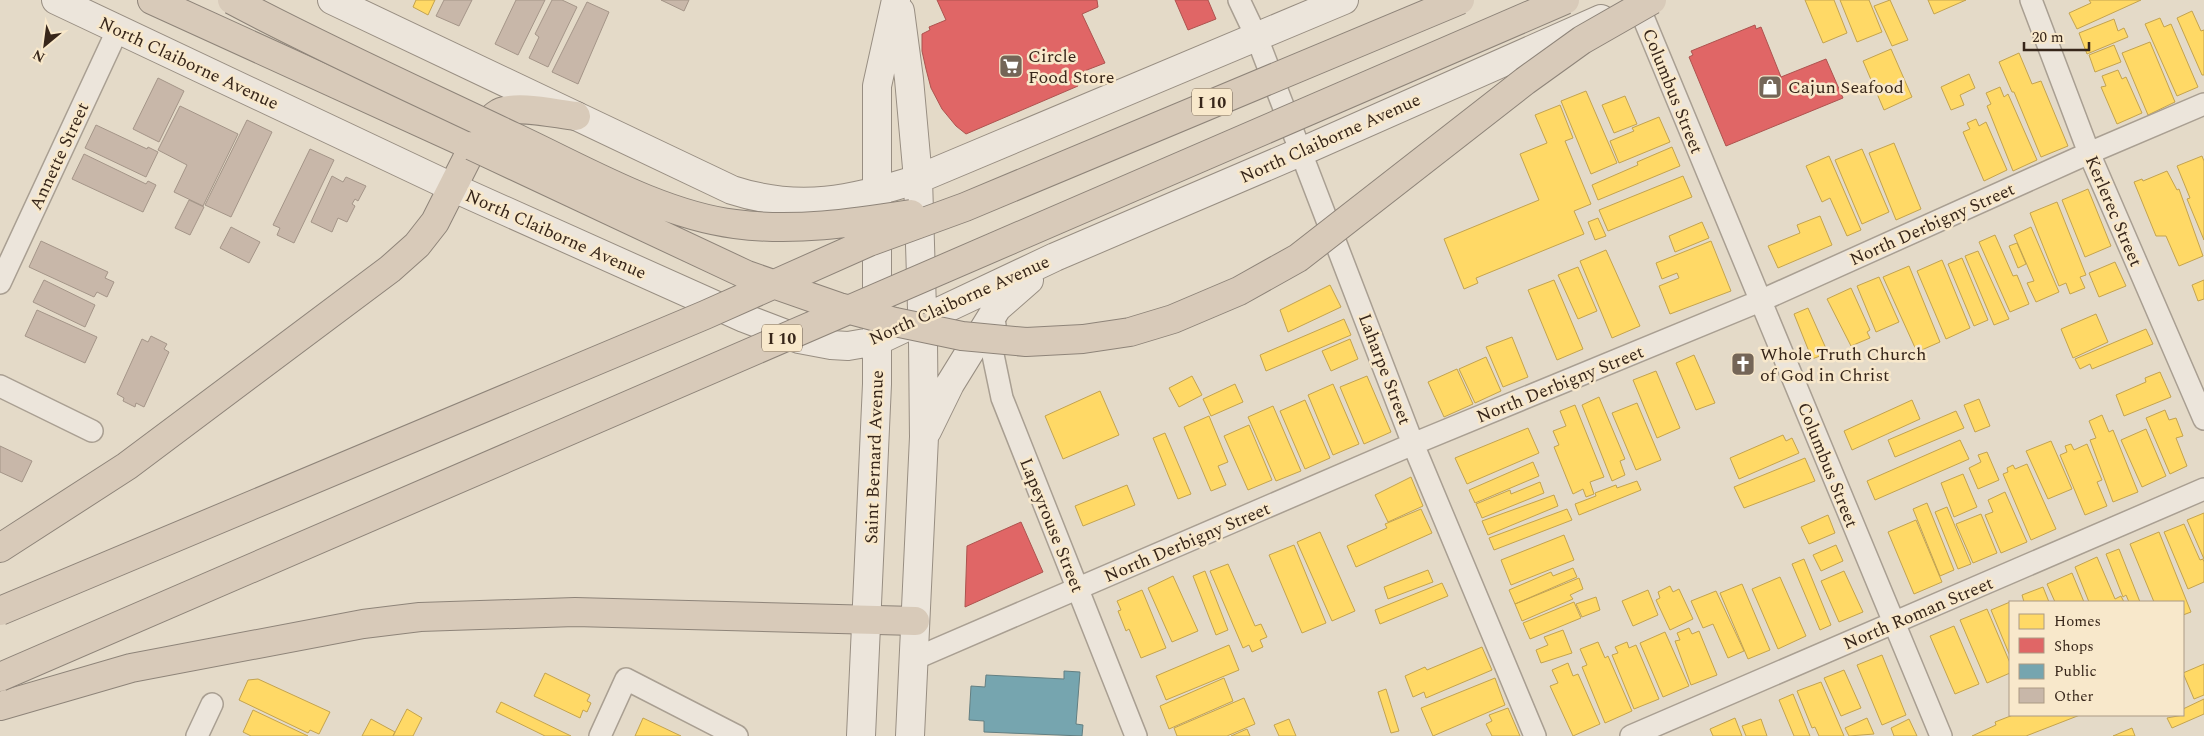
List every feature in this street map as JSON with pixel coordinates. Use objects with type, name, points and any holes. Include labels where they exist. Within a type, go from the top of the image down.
[{"type":"highway","points":[[152,0],[747,275],[839,307],[895,322],[962,336],[1026,342],[1083,339],[1130,332],[1210,304],[1270,275],[1298,258],[1343,225],[1525,80],[1642,1]]},
{"type":"highway","points":[[232,0],[291,32],[620,187],[698,217],[735,224],[832,226],[965,207]]},
{"type":"highway","name":"I 10","points":[[0,611],[696,318],[868,242],[965,207],[1460,0]]},
{"type":"highway","name":"I 10","points":[[0,677],[1565,0]]},
{"type":"highway","points":[[0,548],[127,466],[390,270],[417,245],[435,222],[454,188],[482,129],[500,112],[517,109],[576,116]]},
{"type":"highway","points":[[0,706],[131,668],[363,624],[420,617],[575,612],[915,621]]},
{"type":"main road","name":"North Claiborne Avenue","points":[[56,0],[454,188],[744,318],[799,339],[848,346],[877,341],[1054,257],[1301,152],[1642,1]]},
{"type":"main road","points":[[332,0],[701,176],[756,197],[780,202],[826,201],[876,193],[918,179],[1344,0]]},
{"type":"main road","name":"Saint Bernard Avenue","points":[[897,0],[909,80],[918,179],[923,320],[924,437],[910,736]]},
{"type":"main road","name":"Saint Bernard Avenue","points":[[861,736],[868,620],[877,341],[877,86],[897,0]]},
{"type":"main road","points":[[924,437],[950,384],[997,308],[1054,257]]},
{"type":"street","name":"Laharpe Street","points":[[1239,0],[1301,152],[1413,444],[1535,736]]},
{"type":"street","name":"Kerlerec Street","points":[[2031,0],[2089,153],[2204,419]]},
{"type":"street","name":"Columbus Street","points":[[1642,1],[1760,301],[1941,736]]},
{"type":"street","name":"Annette Street","points":[[0,283],[118,29]]},
{"type":"street","name":"North Derbigny Street","points":[[914,659],[1078,590],[1413,444],[1760,301],[2089,153],[2204,104]]},
{"type":"street","name":"Lapeyrouse Street","points":[[997,308],[992,350],[1002,398],[1136,736]]},
{"type":"street","points":[[0,386],[92,431]]},
{"type":"street","name":"North Roman Street","points":[[1631,736],[2204,489]]},
{"type":"street","points":[[600,736],[626,679],[737,736]]},
{"type":"street","points":[[197,736],[212,704]]},
{"type":"building: Homes","points":[[416,0],[435,0],[428,15],[413,7]]},
{"type":"building: Homes","points":[[1805,0],[1834,0],[1847,33],[1823,43]]},
{"type":"building: Homes","points":[[1840,0],[1869,0],[1882,32],[1857,42]]},
{"type":"building: Homes","points":[[1890,0],[1908,40],[1892,46],[1874,6]]},
{"type":"building: Homes","points":[[1928,0],[1966,0],[1934,14]]},
{"type":"building: Homes","points":[[2089,0],[2141,0],[2077,29],[2069,13],[2091,3]]},
{"type":"building: Homes","points":[[2192,11],[2201,31],[2204,30],[2204,75],[2202,75],[2177,18]]},
{"type":"building: Homes","points":[[2160,18],[2164,27],[2171,24],[2198,87],[2177,96],[2145,24]]},
{"type":"building: Homes","points":[[2114,19],[2118,31],[2124,28],[2128,37],[2087,54],[2079,33]]},
{"type":"building: Homes","points":[[2150,42],[2175,102],[2148,115],[2122,53]]},
{"type":"building: Homes","points":[[2114,45],[2121,62],[2095,72],[2089,55]]},
{"type":"building: Homes","points":[[1891,49],[1912,97],[1884,110],[1863,61]]},
{"type":"building: Homes","points":[[2019,53],[2032,84],[2041,81],[2068,146],[2041,157],[2014,92],[2012,92],[1999,62]]},
{"type":"building: Homes","points":[[2118,70],[2122,79],[2126,77],[2142,113],[2117,124],[2101,87],[2106,86],[2102,76]]},
{"type":"building: Homes","points":[[1969,74],[1975,88],[1960,95],[1964,105],[1951,110],[1941,87]]},
{"type":"building: Homes","points":[[2000,87],[2004,97],[2008,94],[2037,160],[2013,171],[1987,106],[1991,104],[1986,93]]},
{"type":"building: Homes","points":[[1586,91],[1617,163],[1591,174],[1561,101]]},
{"type":"building: Homes","points":[[1625,96],[1637,124],[1614,133],[1602,105]]},
{"type":"building: Homes","points":[[1560,105],[1573,138],[1565,141],[1591,204],[1574,211],[1584,234],[1476,278],[1478,283],[1464,289],[1444,239],[1539,200],[1520,154],[1547,143],[1535,115]]},
{"type":"building: Homes","points":[[1659,117],[1670,142],[1619,163],[1610,141],[1634,131],[1632,128]]},
{"type":"building: Homes","points":[[1976,119],[1979,126],[1986,122],[2007,170],[1984,181],[1963,132],[1970,129],[1967,123]]},
{"type":"building: Homes","points":[[1894,143],[1921,209],[1896,220],[1869,153]]},
{"type":"building: Homes","points":[[1672,147],[1680,166],[1598,200],[1592,185],[1638,165],[1637,162]]},
{"type":"building: Homes","points":[[1862,149],[1889,212],[1862,224],[1835,160]]},
{"type":"building: Homes","points":[[1829,156],[1861,230],[1847,236],[1830,198],[1822,202],[1806,166]]},
{"type":"building: Homes","points":[[2202,156],[2204,161],[2204,240],[2187,199],[2190,198],[2177,166]]},
{"type":"building: Homes","points":[[2167,171],[2177,190],[2179,189],[2203,256],[2179,266],[2166,236],[2156,236],[2134,182],[2142,179],[2143,181]]},
{"type":"building: Homes","points":[[1683,176],[1692,197],[1608,231],[1599,210]]},
{"type":"building: Homes","points":[[2088,189],[2111,246],[2085,257],[2062,200]]},
{"type":"building: Homes","points":[[2057,202],[2086,275],[2080,277],[2085,288],[2070,294],[2066,283],[2059,286],[2030,213]]},
{"type":"building: Homes","points":[[1820,216],[1832,245],[1778,268],[1768,246],[1800,233],[1797,225]]},
{"type":"building: Homes","points":[[1598,218],[1606,236],[1595,240],[1588,222]]},
{"type":"building: Homes","points":[[1702,222],[1709,238],[1675,252],[1669,236]]},
{"type":"building: Homes","points":[[2031,227],[2059,292],[2036,302],[2027,283],[2034,281],[2014,235]]},
{"type":"building: Homes","points":[[1995,235],[2013,276],[2017,275],[2029,304],[2010,312],[1979,242]]},
{"type":"building: Homes","points":[[1711,241],[1731,291],[1670,314],[1659,286],[1679,278],[1677,273],[1662,279],[1656,263]]},
{"type":"building: Homes","points":[[2017,243],[2026,264],[2018,268],[2009,246]]},
{"type":"building: Homes","points":[[1606,250],[1640,326],[1612,338],[1580,261]]},
{"type":"building: Homes","points":[[1978,251],[2009,319],[1994,325],[1965,256]]},
{"type":"building: Homes","points":[[1962,258],[1988,320],[1974,326],[1948,264]]},
{"type":"building: Homes","points":[[1942,260],[1970,328],[1946,339],[1917,271]]},
{"type":"building: Homes","points":[[2115,262],[2126,286],[2099,297],[2089,273]]},
{"type":"building: Homes","points":[[1909,266],[1940,342],[1917,352],[1883,277]]},
{"type":"building: Homes","points":[[1578,267],[1597,311],[1578,319],[1558,275]]},
{"type":"building: Homes","points":[[1879,277],[1899,322],[1876,332],[1857,286]]},
{"type":"building: Homes","points":[[1554,280],[1583,349],[1557,360],[1528,290]]},
{"type":"building: Homes","points":[[2204,280],[2204,299],[2198,301],[2192,285]]},
{"type":"building: Homes","points":[[1330,285],[1341,307],[1288,332],[1280,310]]},
{"type":"building: Homes","points":[[1851,288],[1870,330],[1867,332],[1870,338],[1851,346],[1827,299]]},
{"type":"building: Homes","points":[[1808,308],[1828,353],[1812,359],[1794,314]]},
{"type":"building: Homes","points":[[2096,314],[2108,342],[2073,358],[2061,329]]},
{"type":"building: Homes","points":[[1344,319],[1351,335],[1266,371],[1260,355]]},
{"type":"building: Homes","points":[[2146,329],[2153,344],[2092,369],[2090,364],[2080,369],[2075,359]]},
{"type":"building: Homes","points":[[1512,337],[1528,377],[1503,387],[1486,347]]},
{"type":"building: Homes","points":[[1350,339],[1358,359],[1331,371],[1322,351]]},
{"type":"building: Homes","points":[[1694,355],[1715,403],[1696,410],[1676,363]]},
{"type":"building: Homes","points":[[1486,357],[1501,391],[1475,403],[1459,369]]},
{"type":"building: Homes","points":[[1457,369],[1473,404],[1444,417],[1428,382]]},
{"type":"building: Homes","points":[[1656,371],[1680,428],[1657,438],[1633,380]]},
{"type":"building: Homes","points":[[2160,372],[2171,397],[2124,416],[2116,395],[2146,382],[2145,378]]},
{"type":"building: Homes","points":[[1192,376],[1202,395],[1179,407],[1169,388]]},
{"type":"building: Homes","points":[[1367,376],[1391,432],[1364,444],[1340,387]]},
{"type":"building: Homes","points":[[1235,384],[1243,402],[1211,416],[1203,399]]},
{"type":"building: Homes","points":[[1333,384],[1359,444],[1333,455],[1308,395]]},
{"type":"building: Homes","points":[[1100,391],[1119,435],[1063,459],[1045,416]]},
{"type":"building: Homes","points":[[1599,397],[1625,459],[1620,461],[1625,475],[1612,481],[1582,405]]},
{"type":"building: Homes","points":[[1979,399],[1990,426],[1975,432],[1964,405]]},
{"type":"building: Homes","points":[[1305,400],[1330,458],[1305,469],[1280,411]]},
{"type":"building: Homes","points":[[1912,400],[1920,419],[1852,450],[1844,431]]},
{"type":"building: Homes","points":[[1637,403],[1661,460],[1636,470],[1612,413]]},
{"type":"building: Homes","points":[[1575,405],[1604,477],[1590,482],[1594,494],[1586,497],[1583,489],[1573,494],[1554,447],[1559,445],[1553,431],[1566,426],[1560,411]]},
{"type":"building: Homes","points":[[1273,406],[1301,471],[1276,481],[1248,417]]},
{"type":"building: Homes","points":[[2165,410],[2169,420],[2176,418],[2183,436],[2176,438],[2187,466],[2170,474],[2146,418]]},
{"type":"building: Homes","points":[[1956,411],[1964,428],[1895,457],[1888,440]]},
{"type":"building: Homes","points":[[2102,415],[2109,432],[2113,430],[2138,492],[2113,502],[2090,440],[2096,438],[2089,421]]},
{"type":"building: Homes","points":[[1209,416],[1228,462],[1218,466],[1226,485],[1211,491],[1184,427]]},
{"type":"building: Homes","points":[[1249,425],[1272,480],[1248,490],[1224,436]]},
{"type":"building: Homes","points":[[1528,428],[1539,453],[1467,484],[1455,458]]},
{"type":"building: Homes","points":[[2146,429],[2166,476],[2142,487],[2121,440]]},
{"type":"building: Homes","points":[[1165,433],[1191,494],[1178,499],[1153,438]]},
{"type":"building: Homes","points":[[1783,435],[1786,441],[1792,438],[1799,453],[1739,479],[1730,458]]},
{"type":"building: Homes","points":[[1960,440],[1969,459],[1875,500],[1867,481]]},
{"type":"building: Homes","points":[[2051,441],[2072,489],[2048,499],[2026,451]]},
{"type":"building: Homes","points":[[2071,444],[2074,450],[2087,444],[2102,480],[2097,482],[2107,506],[2085,515],[2060,455],[2067,452],[2065,446]]},
{"type":"building: Homes","points":[[1987,452],[1999,480],[1978,489],[1969,468],[1981,462],[1978,455]]},
{"type":"building: Homes","points":[[1805,458],[1815,481],[1744,508],[1734,487]]},
{"type":"building: Homes","points":[[1533,462],[1539,476],[1475,503],[1469,490]]},
{"type":"building: Homes","points":[[2027,464],[2056,529],[2031,540],[2003,474],[2008,472],[2007,468],[2013,465],[2015,469]]},
{"type":"building: Homes","points":[[1963,474],[1977,507],[1954,517],[1941,483]]},
{"type":"building: Homes","points":[[1411,477],[1423,506],[1388,522],[1375,495]]},
{"type":"building: Homes","points":[[1637,481],[1641,490],[1579,515],[1575,504],[1596,496],[1595,493],[1616,485],[1617,488]]},
{"type":"building: Homes","points":[[1540,482],[1544,493],[1482,518],[1476,504],[1510,490],[1511,494]]},
{"type":"building: Homes","points":[[1127,485],[1135,505],[1083,526],[1075,506]]},
{"type":"building: Homes","points":[[2005,492],[2027,542],[2001,553],[1985,515],[1993,512],[1988,500]]},
{"type":"building: Homes","points":[[1554,495],[1558,506],[1488,535],[1482,521]]},
{"type":"building: Homes","points":[[1927,503],[1954,570],[1940,576],[1913,509]]},
{"type":"building: Homes","points":[[1947,507],[1971,564],[1958,569],[1935,512]]},
{"type":"building: Homes","points":[[1421,509],[1432,533],[1356,567],[1347,546],[1387,528],[1385,524]]},
{"type":"building: Homes","points":[[1567,509],[1572,520],[1494,550],[1489,538]]},
{"type":"building: Homes","points":[[2204,513],[2204,559],[2187,520]]},
{"type":"building: Homes","points":[[1981,514],[1997,553],[1973,563],[1956,524]]},
{"type":"building: Homes","points":[[1828,515],[1835,533],[1809,544],[1801,527]]},
{"type":"building: Homes","points":[[1916,520],[1942,582],[1914,594],[1888,532]]},
{"type":"building: Homes","points":[[2184,524],[2200,560],[2203,559],[2204,562],[2204,582],[2188,589],[2164,532]]},
{"type":"building: Homes","points":[[1320,532],[1355,611],[1332,621],[1297,542]]},
{"type":"building: Homes","points":[[2159,532],[2191,612],[2184,615],[2184,601],[2154,601],[2130,544]]},
{"type":"building: Homes","points":[[1564,535],[1574,560],[1511,585],[1501,560]]},
{"type":"building: Homes","points":[[1294,545],[1326,623],[1302,633],[1269,555]]},
{"type":"building: Homes","points":[[1836,545],[1843,561],[1821,571],[1813,555]]},
{"type":"building: Homes","points":[[2119,549],[2140,601],[2129,601],[2126,595],[2123,597],[2106,554]]},
{"type":"building: Homes","points":[[2097,557],[2115,599],[2121,596],[2124,601],[2089,601],[2075,567]]},
{"type":"building: Homes","points":[[1804,559],[1831,625],[1820,630],[1792,564]]},
{"type":"building: Homes","points":[[1228,564],[1255,626],[1261,624],[1267,637],[1260,640],[1263,647],[1252,652],[1249,645],[1243,648],[1210,571]]},
{"type":"building: Homes","points":[[1573,568],[1577,577],[1515,604],[1509,590],[1551,572],[1553,576]]},
{"type":"building: Homes","points":[[1428,570],[1433,582],[1388,599],[1384,587]]},
{"type":"building: Homes","points":[[1205,571],[1228,630],[1216,635],[1193,576]]},
{"type":"building: Homes","points":[[1844,571],[1863,612],[1839,622],[1821,581]]},
{"type":"building: Homes","points":[[2072,573],[2084,601],[2055,601],[2047,584]]},
{"type":"building: Homes","points":[[1173,576],[1198,631],[1172,642],[1148,588]]},
{"type":"building: Homes","points":[[1780,577],[1806,636],[1778,649],[1752,589]]},
{"type":"building: Homes","points":[[1579,578],[1583,589],[1570,595],[1573,599],[1522,621],[1515,604]]},
{"type":"building: Homes","points":[[1442,583],[1448,596],[1380,624],[1375,610]]},
{"type":"building: Homes","points":[[1742,584],[1770,650],[1748,659],[1720,593]]},
{"type":"building: Homes","points":[[1670,586],[1673,592],[1679,589],[1693,619],[1670,630],[1656,600],[1660,598],[1658,592]]},
{"type":"building: Homes","points":[[2043,587],[2049,601],[2024,601],[2022,595]]},
{"type":"building: Homes","points":[[1142,590],[1166,648],[1141,658],[1129,629],[1126,631],[1118,611],[1121,610],[1117,601]]},
{"type":"building: Homes","points":[[1648,590],[1658,615],[1633,626],[1622,601]]},
{"type":"building: Homes","points":[[1716,591],[1744,651],[1728,658],[1713,624],[1703,628],[1691,601]]},
{"type":"building: Homes","points":[[1596,597],[1600,610],[1582,617],[1576,604]]},
{"type":"building: Homes","points":[[1574,602],[1581,618],[1530,639],[1523,623]]},
{"type":"building: Homes","points":[[2009,602],[2009,654],[1991,610]]},
{"type":"building: Homes","points":[[1987,609],[2009,661],[2009,673],[1987,683],[1960,620]]},
{"type":"building: Homes","points":[[1954,626],[1979,684],[1955,694],[1930,636]]},
{"type":"building: Homes","points":[[1689,628],[1692,634],[1699,631],[1717,675],[1691,685],[1675,641],[1680,640],[1677,633]]},
{"type":"building: Homes","points":[[1563,630],[1572,653],[1541,663],[1536,650],[1548,645],[1544,637]]},
{"type":"building: Homes","points":[[1665,632],[1689,686],[1663,697],[1640,643]]},
{"type":"building: Homes","points":[[1598,642],[1605,658],[1608,656],[1632,711],[1605,723],[1582,667],[1587,665],[1580,649]]},
{"type":"building: Homes","points":[[1627,642],[1629,648],[1636,645],[1659,699],[1634,709],[1612,655],[1618,653],[1615,647]]},
{"type":"building: Homes","points":[[1229,645],[1239,670],[1166,700],[1156,676]]},
{"type":"building: Homes","points":[[1482,647],[1492,670],[1426,698],[1424,692],[1413,697],[1405,676],[1425,667],[1427,670]]},
{"type":"building: Homes","points":[[1882,655],[1906,715],[1882,725],[1857,665]]},
{"type":"building: Homes","points":[[1568,663],[1573,676],[1578,674],[1600,724],[1573,736],[1550,686],[1558,683],[1552,670]]},
{"type":"building: Homes","points":[[2204,664],[2204,695],[2194,699],[2184,673]]},
{"type":"building: Homes","points":[[1844,670],[1861,708],[1841,716],[1824,678]]},
{"type":"building: Homes","points":[[545,673],[590,695],[587,701],[591,703],[587,712],[583,710],[580,718],[534,696]]},
{"type":"building: Homes","points":[[1224,678],[1233,701],[1169,729],[1160,706]]},
{"type":"building: Homes","points":[[1495,678],[1505,705],[1433,736],[1421,708]]},
{"type":"building: Homes","points":[[258,679],[330,712],[319,734],[310,730],[308,733],[239,700],[248,680]]},
{"type":"building: Homes","points":[[1821,682],[1844,736],[1819,736],[1815,727],[1812,728],[1797,691]]},
{"type":"building: Homes","points":[[1386,689],[1399,731],[1391,733],[1378,692]]},
{"type":"building: Homes","points":[[1793,694],[1810,736],[1794,736],[1779,700]]},
{"type":"building: Homes","points":[[1244,698],[1255,724],[1227,736],[1177,736],[1174,728]]},
{"type":"building: Homes","points":[[2204,699],[2204,714],[2172,728],[2167,718],[2184,716],[2184,709]]},
{"type":"building: Homes","points":[[501,702],[571,736],[545,736],[496,712]]},
{"type":"building: Homes","points":[[1508,708],[1520,736],[1492,736],[1486,724],[1492,721],[1489,715]]},
{"type":"building: Homes","points":[[407,709],[422,718],[413,736],[393,736]]},
{"type":"building: Homes","points":[[253,710],[308,736],[251,736],[243,732]]},
{"type":"building: Homes","points":[[2010,716],[2077,716],[2026,736],[1972,736],[1996,725],[1995,722]]},
{"type":"building: Homes","points":[[643,718],[681,736],[635,736]]},
{"type":"building: Homes","points":[[1735,718],[1742,736],[1713,736],[1710,729]]},
{"type":"building: Homes","points":[[1867,718],[1874,734],[1849,736],[1845,728]]},
{"type":"building: Homes","points":[[371,719],[395,732],[393,736],[362,736]]},
{"type":"building: Homes","points":[[1289,719],[1296,736],[1279,736],[1274,725]]},
{"type":"building: Homes","points":[[1761,719],[1767,736],[1746,736],[1742,726]]},
{"type":"building: Homes","points":[[1909,719],[1917,736],[1894,736],[1891,728]]},
{"type":"building: Homes","points":[[2132,728],[2135,736],[2113,736]]},
{"type":"building: Homes","points":[[1247,729],[1250,736],[1231,736]]},
{"type":"building: Shops","name":"Circle Food Store","points":[[937,0],[1097,0],[1098,7],[1082,14],[1105,63],[1074,75],[1078,86],[966,134],[956,126],[942,109],[931,88],[922,51],[922,34],[930,30],[929,27],[946,20]]},
{"type":"building: Shops","points":[[1175,0],[1208,0],[1216,19],[1188,30]]},
{"type":"building: Shops","name":"Cajun Seafood","points":[[1755,25],[1756,29],[1761,27],[1781,77],[1826,59],[1843,98],[1726,146],[1689,57],[1693,55],[1691,51]]},
{"type":"building: Shops","points":[[1021,522],[1043,572],[965,607],[967,546]]},
{"type":"building: Public","points":[[1064,671],[1080,672],[1076,724],[1083,725],[1082,736],[984,732],[984,721],[969,720],[971,686],[985,687],[986,675],[1064,679]]},
{"type":"building: Other","points":[[444,0],[472,0],[459,26],[436,16]]},
{"type":"building: Other","points":[[516,0],[545,0],[518,55],[495,44]]},
{"type":"building: Other","points":[[552,0],[562,0],[577,7],[548,67],[529,58],[539,37],[535,34]]},
{"type":"building: Other","points":[[661,0],[689,0],[684,11]]},
{"type":"building: Other","points":[[587,2],[609,12],[578,84],[552,72]]},
{"type":"building: Other","points":[[158,78],[184,91],[159,142],[133,129]]},
{"type":"building: Other","points":[[180,106],[238,134],[203,206],[174,192],[187,165],[158,150]]},
{"type":"building: Other","points":[[247,120],[272,132],[231,217],[205,205]]},
{"type":"building: Other","points":[[96,125],[147,149],[148,147],[158,152],[146,177],[85,148]]},
{"type":"building: Other","points":[[310,149],[334,160],[294,243],[277,235],[280,228],[273,225]]},
{"type":"building: Other","points":[[84,154],[146,184],[148,181],[156,185],[143,212],[72,179]]},
{"type":"building: Other","points":[[332,176],[343,182],[346,177],[366,186],[358,201],[355,199],[352,204],[355,206],[347,222],[338,218],[332,232],[311,222]]},
{"type":"building: Other","points":[[189,200],[204,207],[190,235],[175,228]]},
{"type":"building: Other","points":[[231,227],[260,242],[249,263],[220,248]]},
{"type":"building: Other","points":[[41,241],[108,272],[105,278],[114,282],[107,297],[97,292],[94,297],[29,267]]},
{"type":"building: Other","points":[[44,280],[95,305],[85,327],[33,302]]},
{"type":"building: Other","points":[[37,310],[97,337],[85,363],[25,336]]},
{"type":"building: Other","points":[[151,336],[167,344],[164,349],[169,352],[144,407],[136,403],[135,407],[123,401],[124,398],[117,394],[142,339],[148,342]]},
{"type":"building: Other","points":[[0,446],[32,461],[22,482],[0,472]]},
{"type":"place","name":"Circle Food Store","points":[[1011,66]]},
{"type":"place","name":"Cajun Seafood","points":[[1770,87]]},
{"type":"place","name":"Whole Truth Church of God in Christ","points":[[1743,364]]}]
